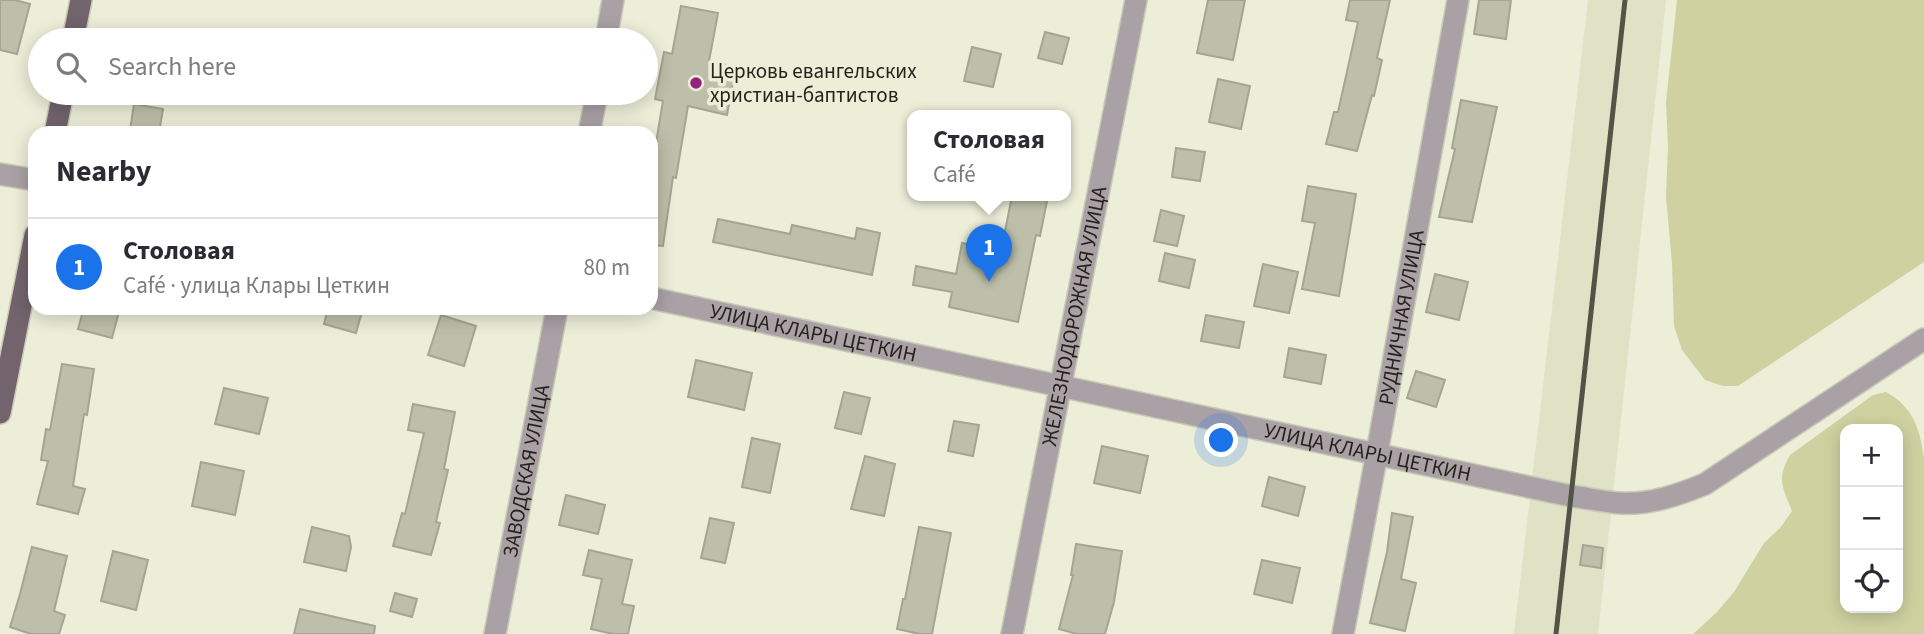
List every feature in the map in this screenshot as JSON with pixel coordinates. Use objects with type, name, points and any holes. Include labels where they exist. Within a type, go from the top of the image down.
[{"type":"main road","points":[[75,28],[81,0]]},
{"type":"main road","points":[[56,126],[61,105]]},
{"type":"main road","points":[[0,414],[28,271]]},
{"type":"street","points":[[608,28],[613,0]]},
{"type":"street","name":"ЖЕЛЕЗНОДОРОЖНАЯ УЛИЦА","points":[[1012,634],[1136,0]]},
{"type":"street","name":"РУДНИЧНАЯ УЛИЦА","points":[[1343,634],[1458,0]]},
{"type":"street","points":[[590,126],[595,105]]},
{"type":"street","points":[[0,174],[28,179]]},
{"type":"street","name":"УЛИЦА КЛАРЫ ЦЕТКИН","points":[[658,299],[1571,496],[1620,503],[1662,499],[1705,484],[1924,339]]},
{"type":"street","name":"ЗАВОДСКАЯ УЛИЦА","points":[[495,634],[556,315]]},
{"type":"shaded area","points":[[1588,0],[1666,0],[1598,634],[1514,634]]},
{"type":"green space","points":[[1677,0],[1924,0],[1924,262],[1738,386],[1723,386],[1705,380],[1682,350],[1674,326],[1666,196],[1666,102]]},
{"type":"green space","points":[[1886,392],[1909,412],[1917,428],[1924,458],[1924,634],[1693,634],[1734,592],[1764,543],[1780,528],[1792,511],[1782,483],[1783,471],[1790,455],[1873,395]]},
{"type":"building","points":[[0,0],[30,4],[17,54],[0,50]]},
{"type":"building","points":[[1208,0],[1245,0],[1233,60],[1197,53]]},
{"type":"building","points":[[1350,0],[1390,0],[1377,58],[1382,60],[1357,151],[1326,144],[1334,112],[1338,112],[1358,22],[1346,20]]},
{"type":"building","points":[[1479,0],[1511,0],[1506,39],[1474,34]]},
{"type":"building","points":[[681,6],[718,13],[709,61],[736,67],[727,115],[688,106],[676,178],[673,177],[663,246],[658,246],[658,131],[663,101],[658,100],[658,83],[664,52],[672,54]]},
{"type":"building","points":[[1045,32],[1069,38],[1062,64],[1038,58]]},
{"type":"building","points":[[972,47],[1001,54],[993,87],[964,81]]},
{"type":"building","points":[[1218,79],[1250,86],[1241,129],[1209,122]]},
{"type":"building","points":[[1461,100],[1497,107],[1472,222],[1439,217],[1455,149],[1452,148]]},
{"type":"building","points":[[134,105],[163,109],[160,126],[131,126]]},
{"type":"building","points":[[1176,148],[1205,152],[1200,181],[1172,177]]},
{"type":"building","points":[[1308,186],[1356,194],[1339,296],[1302,289],[1315,223],[1302,221]]},
{"type":"building","points":[[1011,201],[1047,201],[1040,236],[1036,235],[1018,322],[949,307],[952,292],[913,285],[916,266],[956,274],[962,243],[1001,251]]},
{"type":"building","points":[[1161,210],[1184,216],[1177,246],[1154,241]]},
{"type":"building","points":[[718,219],[790,234],[792,225],[855,239],[857,228],[880,233],[872,275],[713,242]]},
{"type":"building","points":[[1165,253],[1195,260],[1189,288],[1159,281]]},
{"type":"building","points":[[1263,264],[1298,272],[1289,313],[1254,306]]},
{"type":"building","points":[[1435,274],[1468,282],[1459,320],[1426,312]]},
{"type":"building","points":[[82,315],[118,315],[112,338],[78,329]]},
{"type":"building","points":[[326,315],[361,315],[356,333],[324,324]]},
{"type":"building","points":[[441,315],[476,326],[464,366],[428,355]]},
{"type":"building","points":[[1206,315],[1244,322],[1239,348],[1201,341]]},
{"type":"building","points":[[1289,348],[1326,355],[1321,384],[1284,377]]},
{"type":"building","points":[[696,360],[752,373],[744,410],[688,397]]},
{"type":"building","points":[[62,364],[94,369],[73,486],[85,489],[78,514],[37,504],[48,461],[41,460],[46,429],[50,430]]},
{"type":"building","points":[[1416,371],[1445,380],[1436,407],[1407,398]]},
{"type":"building","points":[[224,388],[268,398],[259,434],[215,424]]},
{"type":"building","points":[[844,392],[870,398],[861,434],[835,428]]},
{"type":"building","points":[[413,404],[455,412],[444,469],[448,470],[436,522],[440,523],[431,555],[393,546],[402,513],[405,514],[424,433],[408,430]]},
{"type":"building","points":[[954,421],[979,425],[973,456],[948,451]]},
{"type":"building","points":[[752,438],[780,444],[770,493],[742,487]]},
{"type":"building","points":[[1102,446],[1148,456],[1140,493],[1094,483]]},
{"type":"building","points":[[865,456],[895,464],[884,516],[851,509]]},
{"type":"building","points":[[201,462],[244,471],[235,515],[192,506]]},
{"type":"building","points":[[1269,477],[1305,487],[1298,516],[1262,506]]},
{"type":"building","points":[[566,495],[605,505],[598,534],[559,525]]},
{"type":"building","points":[[1392,513],[1413,517],[1401,579],[1416,583],[1405,631],[1370,623],[1387,552]]},
{"type":"building","points":[[710,518],[734,523],[725,563],[701,558]]},
{"type":"building","points":[[312,527],[349,536],[351,547],[346,571],[304,562]]},
{"type":"building","points":[[919,527],[951,533],[932,634],[897,629]]},
{"type":"building","points":[[1076,544],[1122,551],[1114,602],[1105,634],[1077,634],[1059,629],[1073,575]]},
{"type":"building","points":[[1583,545],[1603,548],[1601,568],[1580,565]]},
{"type":"building","points":[[32,547],[67,556],[54,611],[65,615],[59,634],[31,634],[10,627]]},
{"type":"building","points":[[589,550],[632,560],[622,604],[634,606],[628,634],[591,629],[602,579],[583,575]]},
{"type":"building","points":[[113,551],[148,560],[136,610],[101,601]]},
{"type":"building","points":[[1262,560],[1300,568],[1292,603],[1254,594]]},
{"type":"building","points":[[395,593],[417,599],[412,617],[390,611]]},
{"type":"building","points":[[300,609],[375,626],[374,634],[294,634]]},
{"type":"railway","points":[[1556,634],[1625,0]]},
{"type":"place","name":"Церковь евангельских христиан-баптистов","points":[[696,83]]},
{"type":"place","name":"Столовая","points":[[989,282]]}]
